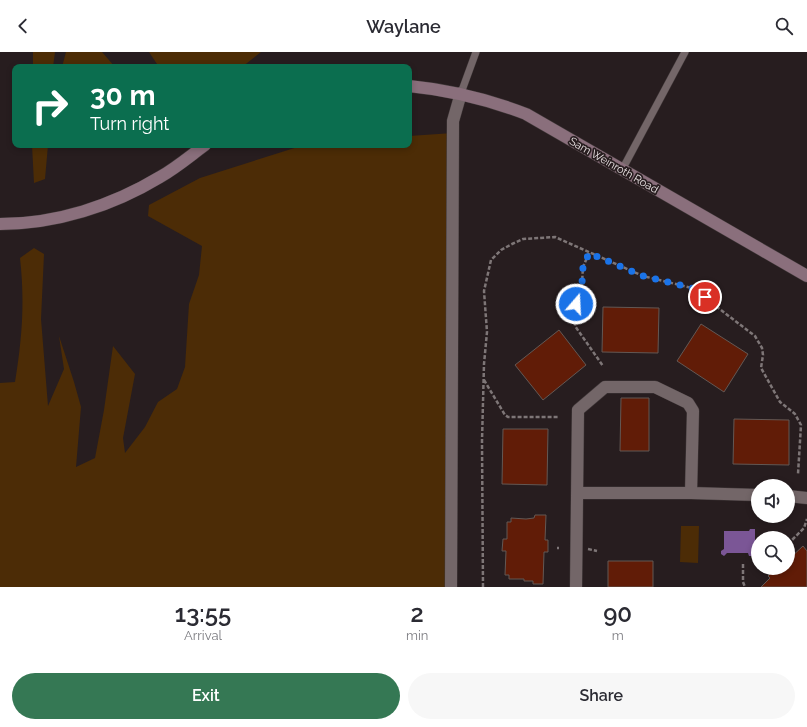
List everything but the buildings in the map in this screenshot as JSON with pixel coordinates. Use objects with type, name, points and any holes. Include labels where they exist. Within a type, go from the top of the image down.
[{"type":"street","name":"Sam Weinroth Road","points":[[412,86],[461,93],[495,102],[526,114],[807,276]]},
{"type":"street","points":[[451,587],[453,121],[461,93]]},
{"type":"street","points":[[0,224],[43,221],[102,206],[132,193],[161,177],[201,148]]},
{"type":"street","points":[[576,587],[578,410],[605,387],[655,387],[688,403],[693,411],[691,493]]},
{"type":"street","points":[[577,493],[751,495]]},
{"type":"street","points":[[795,497],[807,498]]},
{"type":"lane","points":[[461,93],[476,52]]},
{"type":"lane","points":[[622,170],[685,52]]},
{"type":"path","points":[[483,587],[482,441],[487,332],[484,291],[488,267],[495,254],[512,244],[523,240],[548,236],[566,242],[643,276],[692,288],[755,336],[762,348],[763,355],[761,368],[780,402],[790,409],[799,419],[798,474]]},
{"type":"path","points":[[589,253],[583,267],[581,299],[576,304],[575,326],[603,366]]},
{"type":"path","points":[[484,379],[498,407],[508,417],[558,417]]},
{"type":"path","points":[[795,537],[804,528],[807,519]]},
{"type":"path","points":[[585,549],[597,551]]},
{"type":"path","points":[[742,564],[742,582],[744,587]]},
{"type":"shaded area","points":[[33,52],[55,52],[53,64],[33,64]]},
{"type":"shaded area","points":[[66,52],[102,52],[112,64],[63,64]]},
{"type":"shaded area","points":[[149,52],[261,52],[246,64],[157,64]]},
{"type":"shaded area","points":[[453,133],[456,587],[0,587],[0,383],[15,382],[22,320],[22,274],[20,258],[34,248],[44,254],[41,319],[48,406],[64,369],[59,336],[81,407],[76,467],[95,458],[104,410],[113,346],[135,374],[123,438],[125,453],[145,427],[158,402],[177,389],[185,367],[189,304],[199,275],[202,246],[148,216],[149,205],[200,178],[295,148],[412,148],[412,136]]},
{"type":"shaded area","points":[[32,148],[48,148],[45,179],[34,183]]},
{"type":"shaded area","points":[[681,526],[699,526],[698,563],[680,562]]},
{"type":"shaded area","points":[[750,529],[755,529],[755,531],[751,531],[751,556],[749,556],[748,553],[727,553],[724,556],[721,554],[721,551],[724,549],[724,531],[749,531]]},
{"type":"route","points":[[576,304],[581,299],[583,267],[589,253],[643,276],[692,288],[705,297]]}]
